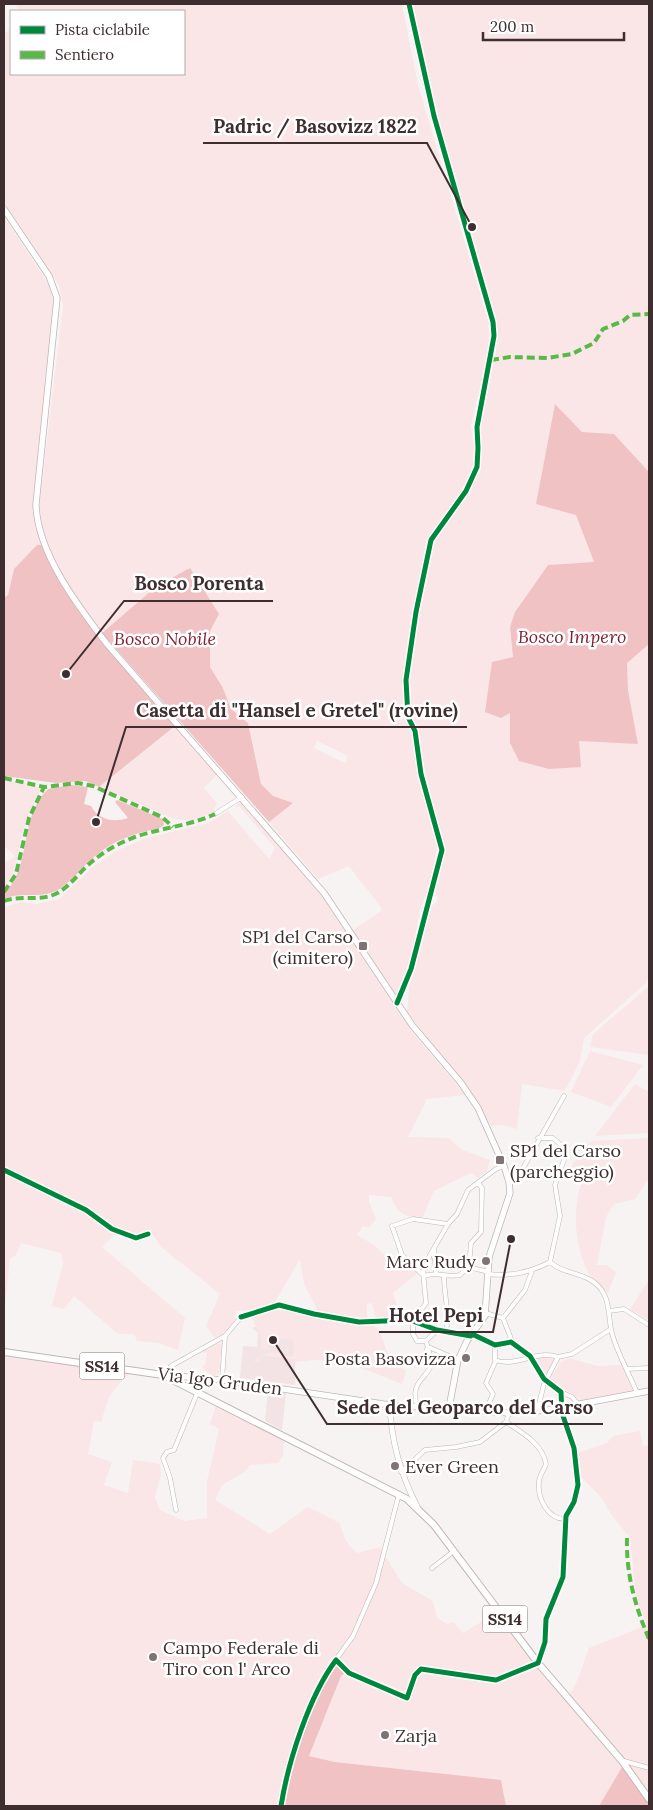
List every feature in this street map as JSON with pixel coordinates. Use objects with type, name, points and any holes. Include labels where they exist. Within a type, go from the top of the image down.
[{"type":"main road","points":[[4,209],[49,276],[57,298],[36,504],[43,542],[71,592],[107,644],[324,893],[412,1025],[461,1084],[478,1108],[504,1166],[510,1193],[490,1252],[485,1296],[486,1313],[458,1360],[449,1408]]},
{"type":"main road","name":"Via Igo Gruden","points":[[4,1352],[163,1375],[222,1380],[390,1405],[509,1414],[561,1408],[649,1390]]},
{"type":"main road","name":"SS14","points":[[163,1375],[399,1494],[417,1506],[454,1551],[538,1664],[622,1761],[649,1799]]},
{"type":"street","points":[[397,1003],[411,969],[442,850],[421,774],[415,731],[408,717],[406,680],[416,612],[431,540],[466,491],[476,467],[478,448],[477,427],[494,336],[493,322],[434,116],[409,4]]},
{"type":"street","points":[[215,814],[242,797]]},
{"type":"street","points":[[509,1182],[518,1177],[538,1138],[564,1096]]},
{"type":"street","points":[[538,1138],[546,1136],[553,1138],[562,1146],[564,1154],[555,1185],[560,1216],[550,1262]]},
{"type":"street","points":[[437,1330],[426,1341],[414,1339],[413,1321],[426,1303],[424,1276],[427,1261],[448,1224],[457,1214],[464,1194],[496,1169],[504,1166]]},
{"type":"street","points":[[424,1276],[436,1272],[444,1276],[460,1275],[468,1267],[471,1243],[481,1232],[482,1188],[478,1183]]},
{"type":"street","points":[[424,1276],[402,1255],[392,1226],[409,1219],[448,1224]]},
{"type":"street","points":[[434,1250],[436,1272]]},
{"type":"street","points":[[468,1267],[501,1276],[532,1271],[550,1262]]},
{"type":"street","points":[[550,1262],[560,1270],[595,1283],[606,1298],[610,1311],[611,1329],[637,1393]]},
{"type":"street","points":[[503,1318],[526,1290],[532,1271]]},
{"type":"street","points":[[444,1276],[448,1319],[446,1332]]},
{"type":"street","points":[[163,1375],[171,1366],[225,1336],[241,1316],[279,1305],[314,1314],[360,1322],[413,1321],[428,1325],[437,1330],[472,1335],[495,1345],[511,1342]]},
{"type":"street","points":[[610,1311],[624,1309],[649,1325]]},
{"type":"street","points":[[486,1313],[503,1318]]},
{"type":"street","points":[[503,1318],[511,1342],[530,1356],[546,1381],[561,1392],[572,1397],[578,1404]]},
{"type":"street","points":[[496,1360],[515,1362],[530,1356],[558,1357],[572,1354],[611,1329]]},
{"type":"street","points":[[222,1380],[225,1336]]},
{"type":"street","points":[[416,1406],[414,1395],[419,1380],[432,1363],[426,1341]]},
{"type":"street","points":[[485,1412],[493,1394],[486,1383],[492,1374],[496,1360],[495,1345]]},
{"type":"street","points":[[427,1349],[431,1348],[458,1360]]},
{"type":"street","points":[[537,1412],[546,1381],[558,1357]]},
{"type":"street","points":[[627,1369],[649,1368]]},
{"type":"street","points":[[176,1510],[170,1478],[163,1458],[167,1452],[174,1450],[198,1391]]},
{"type":"street","points":[[538,1664],[544,1642],[546,1619],[563,1576],[566,1520],[574,1502],[578,1478],[572,1436],[561,1408],[561,1392]]},
{"type":"street","points":[[390,1405],[390,1422],[401,1472],[417,1506]]},
{"type":"street","points":[[401,1472],[422,1451],[480,1442],[506,1422],[509,1414]]},
{"type":"street","points":[[506,1422],[532,1440],[541,1451],[546,1464],[539,1482],[540,1498],[552,1514],[566,1520]]},
{"type":"street","points":[[281,1806],[286,1776],[314,1699],[323,1678],[357,1628],[376,1583],[388,1544],[399,1494],[405,1484]]},
{"type":"street","points":[[432,1568],[454,1551]]},
{"type":"street","points":[[622,1761],[649,1768]]},
{"type":"shaded area","points":[[15,4],[402,4],[418,85],[488,320],[490,346],[471,425],[474,450],[473,466],[457,500],[426,543],[403,681],[406,719],[412,731],[419,778],[439,846],[436,852],[430,885],[420,910],[412,955],[396,996],[352,931],[382,910],[375,899],[349,866],[318,879],[269,822],[293,803],[273,796],[261,784],[248,723],[231,709],[223,688],[210,667],[210,631],[219,614],[190,568],[158,585],[102,633],[80,603],[60,570],[45,536],[40,500],[63,306],[59,285],[4,202],[4,33],[10,30],[10,75],[185,75],[185,10],[18,10]],"holes":[[[317,741],[348,756],[345,763],[314,748]]]},
{"type":"shaded area","points":[[412,4],[649,4],[649,472],[614,434],[582,432],[556,405],[576,515],[594,562],[548,565],[515,612],[510,627],[513,657],[510,743],[603,740],[638,744],[628,690],[626,663],[649,644],[649,977],[646,983],[584,1038],[580,1061],[565,1091],[522,1084],[517,1129],[503,1125],[491,1126],[473,1095],[407,1012],[410,978],[417,961],[427,908],[436,903],[438,898],[434,888],[444,850],[410,708],[408,683],[417,620],[434,541],[470,492],[479,467],[480,427],[496,352],[495,317],[427,78]]},
{"type":"shaded area","points":[[4,217],[50,286],[54,305],[34,497],[35,523],[43,545],[14,569],[8,595],[4,598]]},
{"type":"shaded area","points":[[175,726],[218,774],[204,788],[217,803],[213,812],[192,821],[174,819],[99,787]]},
{"type":"shaded area","points":[[4,780],[34,785],[40,789],[27,818],[16,865],[4,889],[4,864],[15,856],[4,846]]},
{"type":"shaded area","points":[[242,802],[315,886],[413,1033],[465,1095],[427,1099],[408,1137],[449,1138],[462,1150],[490,1160],[487,1171],[478,1178],[471,1173],[434,1191],[422,1219],[411,1217],[399,1211],[391,1197],[369,1195],[369,1202],[376,1219],[369,1228],[363,1226],[357,1235],[374,1245],[388,1258],[402,1257],[418,1273],[393,1293],[401,1318],[376,1320],[372,1303],[367,1304],[367,1318],[319,1313],[304,1284],[300,1259],[275,1302],[255,1310],[236,1311],[236,1316],[230,1328],[215,1338],[206,1326],[220,1294],[161,1247],[149,1229],[138,1235],[119,1230],[102,1247],[185,1318],[178,1350],[159,1343],[137,1341],[134,1334],[118,1334],[74,1296],[64,1309],[52,1306],[63,1263],[61,1253],[21,1243],[16,1255],[10,1259],[4,1314],[4,907],[21,902],[37,904],[59,899],[94,866],[114,852],[143,839],[208,823],[228,811],[269,859],[275,848],[239,806],[235,808],[238,803]]},
{"type":"shaded area","points":[[649,986],[649,1055],[590,1047],[593,1034]]},
{"type":"shaded area","points":[[590,1051],[643,1065],[611,1107],[571,1092]]},
{"type":"shaded area","points":[[635,1084],[649,1092],[649,1133],[595,1136]]},
{"type":"shaded area","points":[[649,1138],[649,1178],[635,1199],[614,1204],[606,1217],[597,1265],[607,1265],[616,1272],[608,1293],[590,1277],[584,1264],[578,1241],[576,1206],[581,1184],[562,1178],[591,1141]]},
{"type":"shaded area","points":[[649,1280],[649,1321],[630,1309]]},
{"type":"shaded area","points":[[269,1309],[288,1310],[311,1316],[373,1325],[380,1332],[390,1360],[406,1371],[402,1384],[363,1369],[338,1362],[311,1360],[296,1362],[296,1360],[261,1355],[275,1352],[289,1357],[294,1355],[293,1340],[272,1337],[268,1345],[271,1350],[265,1351],[261,1347],[261,1337],[251,1316]]},
{"type":"shaded area","points":[[257,1326],[296,1336],[295,1385],[240,1378],[243,1346],[257,1347],[258,1333],[252,1328]]},
{"type":"shaded area","points":[[222,1342],[219,1375],[210,1375],[202,1366],[205,1365],[207,1352],[203,1353],[203,1351]]},
{"type":"shaded area","points":[[260,1356],[259,1363],[254,1362],[258,1358]]},
{"type":"shaded area","points":[[4,1357],[132,1372],[111,1394],[102,1422],[94,1421],[88,1454],[112,1462],[104,1485],[128,1493],[133,1460],[160,1464],[161,1474],[155,1497],[160,1510],[184,1521],[207,1518],[207,1481],[219,1429],[210,1424],[216,1405],[284,1440],[283,1455],[278,1463],[250,1465],[246,1471],[222,1485],[215,1500],[270,1534],[308,1507],[340,1523],[342,1532],[353,1550],[357,1553],[380,1547],[402,1583],[433,1601],[437,1618],[447,1624],[453,1622],[463,1633],[496,1613],[538,1668],[622,1767],[599,1806],[506,1806],[501,1780],[335,1762],[309,1756],[341,1676],[346,1672],[352,1672],[341,1660],[339,1662],[335,1658],[315,1690],[299,1729],[287,1769],[280,1806],[4,1806]]},
{"type":"shaded area","points":[[537,1357],[555,1359],[555,1364],[547,1376],[535,1360]]},
{"type":"shaded area","points":[[570,1358],[597,1366],[624,1365],[633,1390],[582,1400],[549,1380],[561,1362]]},
{"type":"shaded area","points":[[268,1390],[286,1393],[282,1430],[265,1421]]},
{"type":"shaded area","points":[[640,1431],[643,1446],[649,1445],[648,1789],[569,1694],[578,1678],[589,1648],[647,1625],[636,1599],[630,1538],[611,1514],[601,1497],[580,1476],[577,1453],[607,1443],[613,1436]]},
{"type":"green space","name":"Bosco Impero","points":[[555,404],[582,432],[614,434],[649,472],[649,644],[627,663],[628,690],[638,744],[579,741],[581,767],[549,769],[519,761],[510,743],[510,713],[501,718],[485,712],[492,662],[513,657],[510,627],[515,612],[548,565],[594,562],[576,515],[536,504]]},
{"type":"green space","points":[[37,545],[43,545],[92,629],[175,726],[99,787],[85,781],[56,783],[4,776],[4,598],[8,595],[14,569]]},
{"type":"green space","name":"Bosco Nobile","points":[[190,568],[219,614],[210,631],[210,667],[223,688],[231,709],[248,723],[261,784],[273,796],[293,803],[269,822],[102,633],[158,585]]},
{"type":"green space","points":[[71,785],[88,787],[84,804],[91,806],[102,817],[112,820],[128,818],[115,802],[117,800],[163,819],[164,825],[160,828],[125,838],[109,846],[56,891],[4,899],[4,894],[13,883],[19,870],[33,813],[39,800],[48,789]]},
{"type":"green space","points":[[336,1662],[346,1672],[341,1676],[309,1756],[335,1762],[501,1780],[506,1806],[283,1806],[290,1771],[302,1731],[318,1693]]},
{"type":"green space","points":[[622,1767],[649,1805],[648,1806],[599,1806]]},
{"type":"marked path","points":[[491,360],[510,357],[547,358],[572,354],[594,343],[603,329],[623,321],[630,315],[649,314]]},
{"type":"marked path","points":[[4,778],[44,787],[78,783],[93,786],[162,817],[173,827]]},
{"type":"marked path","points":[[4,892],[16,874],[29,818],[44,787]]},
{"type":"marked path","points":[[4,901],[16,898],[41,898],[53,895],[68,886],[96,858],[118,844],[134,837],[204,819],[215,814]]},
{"type":"marked path","points":[[627,1538],[632,1590],[649,1639]]},
{"type":"cycle path","points":[[397,1003],[411,969],[442,850],[421,774],[415,731],[408,717],[406,680],[416,612],[431,540],[466,491],[477,467],[477,427],[494,336],[493,322],[434,116],[409,4]]},
{"type":"cycle path","points":[[4,1170],[86,1210],[112,1229],[136,1238],[148,1234]]},
{"type":"cycle path","points":[[241,1317],[279,1305],[314,1314],[359,1322],[410,1320],[437,1330],[471,1336],[472,1334],[495,1345],[511,1342],[530,1356],[544,1379],[561,1392],[562,1413],[574,1448],[578,1485],[574,1502],[566,1516],[563,1577],[546,1619],[545,1642],[538,1663],[496,1680],[421,1669],[415,1675],[407,1698],[349,1673],[336,1660],[317,1692],[301,1730],[294,1750],[281,1806]]},
{"type":"place","name":"Padric / Basovizz 1822","points":[[472,227]]},
{"type":"place","name":"Bosco Porenta","points":[[66,674]]},
{"type":"place","name":"Casetta di \"Hansel e Gretel\" (rovine)","points":[[96,822]]},
{"type":"place","name":"SP1 del Carso (cimitero)","points":[[363,946]]},
{"type":"place","name":"SP1 del Carso (parcheggio)","points":[[500,1160]]},
{"type":"place","name":"Hotel Pepi","points":[[511,1239]]},
{"type":"place","name":"Marc Rudy","points":[[486,1261]]},
{"type":"place","name":"Sede del Geoparco del Carso","points":[[273,1340]]},
{"type":"place","name":"Posta Basovizza","points":[[466,1358]]},
{"type":"place","name":"Ever Green","points":[[395,1466]]},
{"type":"place","name":"Campo Federale di Tiro con l' Arco","points":[[153,1657]]},
{"type":"place","name":"Zarja","points":[[385,1735]]}]
